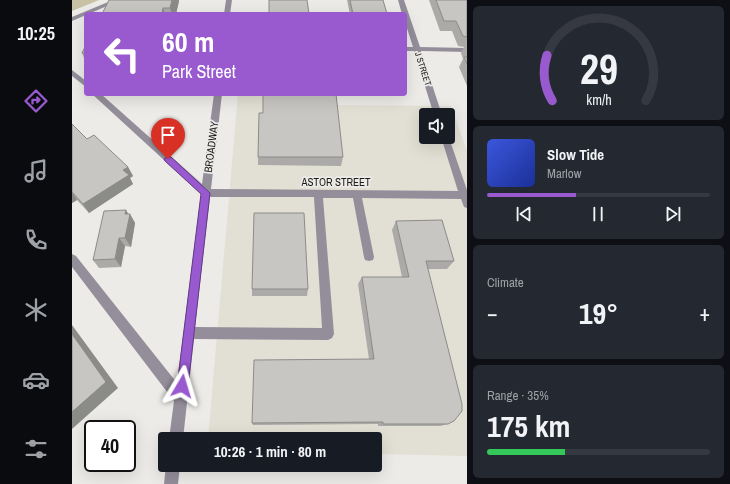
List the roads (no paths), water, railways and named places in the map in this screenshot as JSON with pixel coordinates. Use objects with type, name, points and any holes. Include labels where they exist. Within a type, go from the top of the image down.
[{"type":"street","points":[[89,12],[118,0]]},
{"type":"street","points":[[227,12],[228,0]]},
{"type":"street","name":"J STREET","points":[[401,0],[405,12]]},
{"type":"street","points":[[72,19],[84,14]]},
{"type":"street","name":"J STREET","points":[[407,19],[436,108]]},
{"type":"street","points":[[407,49],[467,50]]},
{"type":"street","points":[[72,72],[84,83]]},
{"type":"street","points":[[98,96],[206,193]]},
{"type":"street","name":"BROADWAY","points":[[177,432],[218,96]]},
{"type":"street","points":[[447,144],[466,198]]},
{"type":"street","name":"ASTOR STREET","points":[[206,193],[357,194],[466,198]]},
{"type":"street","points":[[189,333],[328,334],[318,194]]},
{"type":"street","points":[[357,194],[369,257]]},
{"type":"street","points":[[72,259],[181,399]]},
{"type":"street","points":[[171,484],[172,472]]}]
